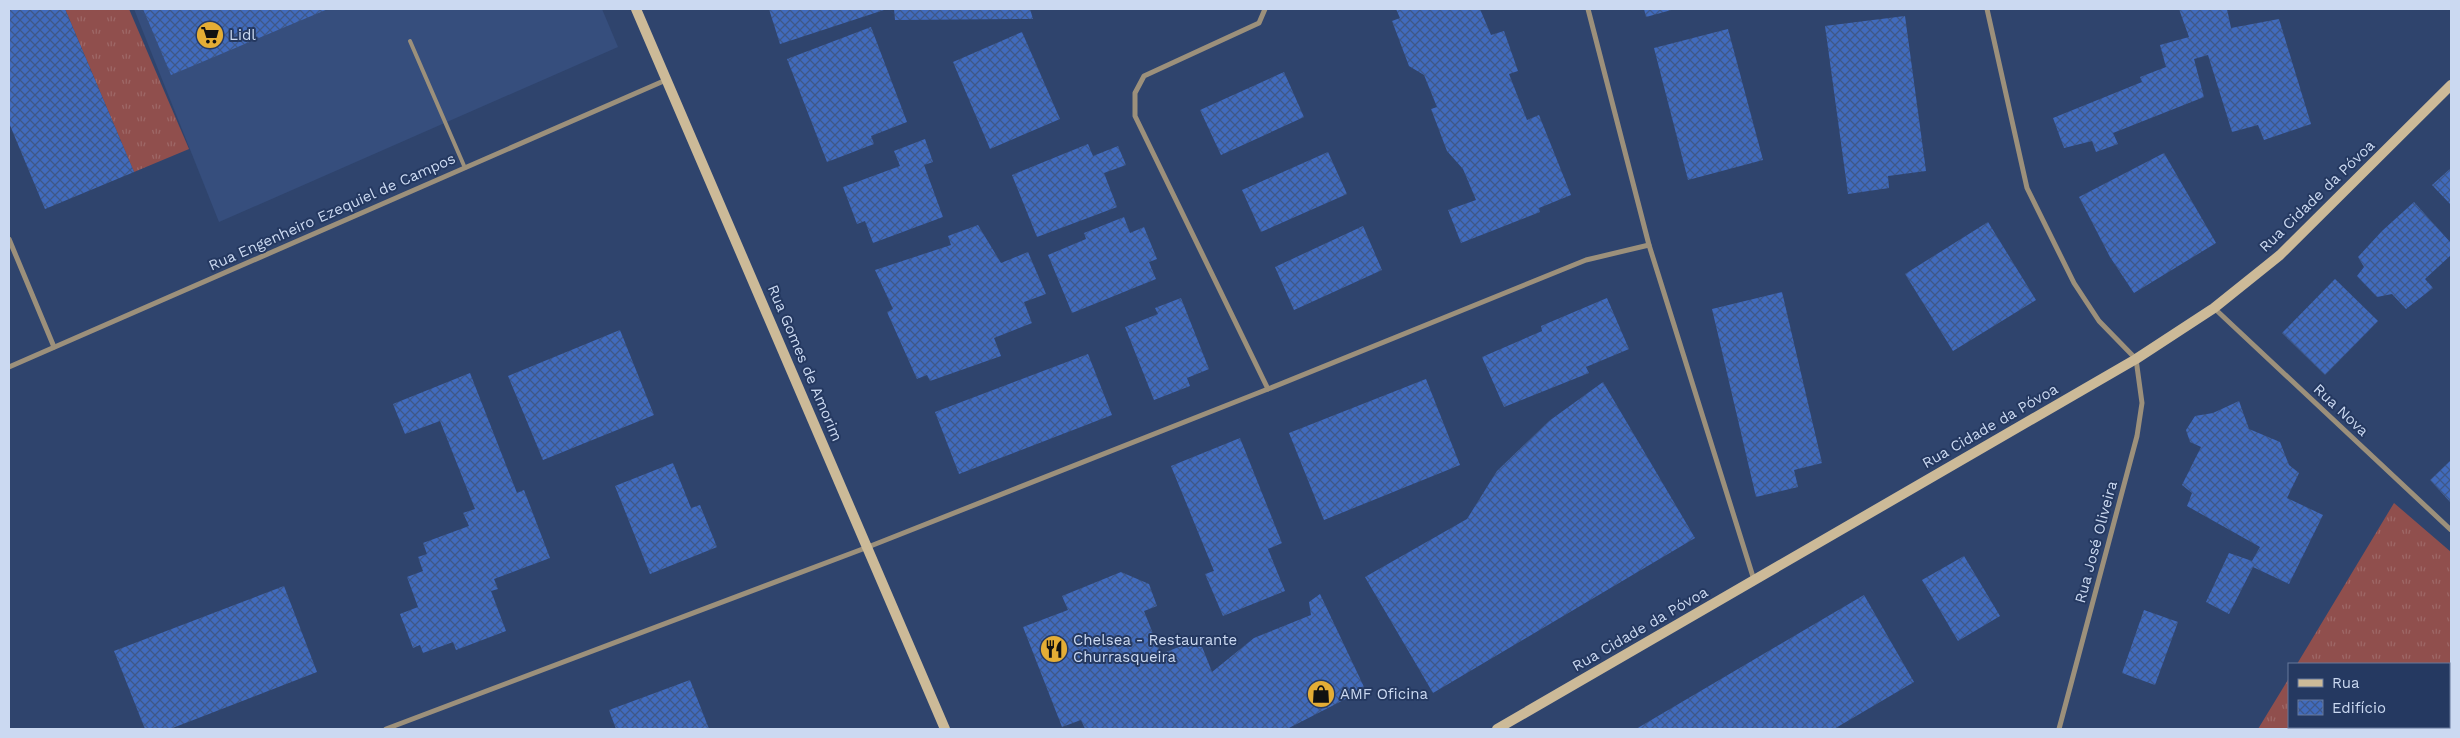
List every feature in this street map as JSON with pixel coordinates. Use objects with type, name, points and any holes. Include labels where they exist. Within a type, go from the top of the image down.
[{"type":"street","name":"Rua Gomes de Amorim","points":[[636,9],[945,729]]},
{"type":"street","points":[[1265,9],[1259,23],[1144,76],[1135,93],[1135,116],[1268,389]]},
{"type":"street","points":[[1588,9],[1649,245],[1754,580]]},
{"type":"street","points":[[1987,9],[2027,188],[2074,283],[2099,322],[2136,359]]},
{"type":"street","name":"Rua Engenheiro Ezequiel de Campos","points":[[9,367],[666,80]]},
{"type":"street","name":"Rua Cidade da Póvoa","points":[[1497,729],[2136,359],[2214,308],[2280,255],[2451,85]]},
{"type":"street","points":[[9,239],[54,347]]},
{"type":"street","points":[[386,729],[868,547],[1268,389],[1586,260],[1649,245]]},
{"type":"street","name":"Rua Nova","points":[[2214,308],[2451,530]]},
{"type":"street","name":"Rua José Oliveira","points":[[2060,729],[2137,436],[2142,403],[2136,359]]},
{"type":"lane","points":[[410,42],[465,168]]},
{"type":"shaded area","points":[[134,9],[602,9],[618,47],[219,222]]},
{"type":"green space","points":[[65,9],[129,9],[189,149],[134,172]]},
{"type":"green space","points":[[2394,503],[2451,552],[2451,729],[2258,729],[2288,680],[2288,728],[2450,728],[2450,663],[2298,663]]},
{"type":"building","points":[[9,9],[65,9],[134,172],[45,209],[9,123]]},
{"type":"building","name":"Lidl","points":[[143,9],[328,9],[171,75]]},
{"type":"building","points":[[769,9],[887,9],[780,44]]},
{"type":"building","points":[[894,9],[1030,9],[1033,19],[895,20]]},
{"type":"building","points":[[1396,9],[1480,9],[1491,35],[1504,31],[1518,71],[1509,74],[1527,120],[1539,115],[1571,195],[1539,208],[1540,212],[1461,243],[1448,210],[1476,200],[1463,169],[1447,151],[1431,109],[1437,107],[1424,75],[1409,66],[1392,21],[1400,18]]},
{"type":"building","points":[[1644,9],[1675,9],[1646,17]]},
{"type":"building","points":[[2179,9],[2227,9],[2231,28],[2279,19],[2311,124],[2264,140],[2258,125],[2232,132],[2208,55],[2194,59],[2204,97],[2113,133],[2118,144],[2096,152],[2092,141],[2064,148],[2053,118],[2142,82],[2140,77],[2166,67],[2160,45],[2189,37]]},
{"type":"building","points":[[1905,16],[1926,171],[1888,176],[1889,188],[1848,194],[1825,26]]},
{"type":"building","points":[[871,27],[907,122],[871,136],[874,144],[827,162],[787,59]]},
{"type":"building","points":[[1728,29],[1763,160],[1688,180],[1654,48]]},
{"type":"building","points":[[1022,32],[1060,119],[990,149],[953,62]]},
{"type":"building","points":[[1284,72],[1304,117],[1221,155],[1200,110]]},
{"type":"building","points":[[925,139],[933,162],[924,165],[943,217],[873,243],[865,221],[857,224],[843,187],[900,166],[894,151]]},
{"type":"building","points":[[1088,144],[1093,156],[1118,146],[1126,165],[1104,173],[1117,207],[1037,237],[1012,175]]},
{"type":"building","points":[[1328,152],[1347,194],[1261,232],[1242,190]]},
{"type":"building","points":[[2164,153],[2216,243],[2134,293],[2110,257],[2079,197]]},
{"type":"building","points":[[2451,168],[2451,205],[2432,185]]},
{"type":"building","points":[[2414,202],[2451,243],[2451,255],[2425,279],[2433,288],[2406,309],[2392,294],[2377,297],[2357,276],[2364,267],[2358,257],[2382,231]]},
{"type":"building","points":[[1124,217],[1130,233],[1144,227],[1157,259],[1149,262],[1156,279],[1072,313],[1048,255],[1086,239],[1084,233]]},
{"type":"building","points":[[1988,222],[2036,300],[1953,351],[1905,274]]},
{"type":"building","points":[[978,225],[1001,263],[1028,252],[1046,294],[1024,302],[1032,323],[994,338],[1001,356],[930,381],[927,375],[917,379],[887,312],[893,309],[875,270],[951,245],[948,236]]},
{"type":"building","points":[[1363,226],[1382,270],[1294,310],[1275,267]]},
{"type":"building","points":[[2335,279],[2378,321],[2325,375],[2282,333]]},
{"type":"building","points":[[1782,292],[1822,463],[1794,470],[1798,487],[1756,497],[1712,309]]},
{"type":"building","points":[[1181,298],[1209,369],[1187,378],[1190,386],[1154,400],[1125,327],[1158,314],[1155,308]]},
{"type":"building","points":[[1607,298],[1629,349],[1586,367],[1589,373],[1504,407],[1482,357],[1542,331],[1541,326]]},
{"type":"building","points":[[620,330],[654,415],[543,460],[508,376]]},
{"type":"building","points":[[1088,354],[1112,415],[959,474],[935,412]]},
{"type":"building","points":[[470,373],[517,493],[524,490],[550,558],[494,579],[498,589],[491,591],[506,631],[456,650],[453,642],[423,653],[420,645],[413,648],[400,614],[418,607],[407,577],[423,571],[418,557],[427,554],[423,543],[469,526],[463,513],[475,509],[440,421],[405,434],[393,404]]},
{"type":"building","points":[[1426,379],[1460,465],[1324,520],[1289,433]]},
{"type":"building","points":[[1603,382],[1695,538],[1433,693],[1365,577],[1467,519],[1497,471],[1549,421]]},
{"type":"building","points":[[2239,401],[2249,429],[2280,442],[2289,465],[2299,473],[2287,498],[2323,515],[2289,584],[2253,567],[2229,614],[2206,602],[2229,553],[2252,561],[2260,547],[2187,506],[2192,493],[2182,485],[2201,447],[2190,442],[2186,430],[2195,416],[2213,413]]},
{"type":"building","points":[[1240,438],[1282,543],[1268,549],[1285,591],[1223,616],[1205,574],[1214,571],[1171,466]]},
{"type":"building","points":[[2451,460],[2451,503],[2430,480]]},
{"type":"building","points":[[673,463],[691,508],[700,505],[717,547],[650,574],[615,486]]},
{"type":"building","points":[[1964,556],[2000,616],[1958,641],[1922,580]]},
{"type":"building","points":[[1121,572],[1149,584],[1157,606],[1144,611],[1161,654],[1199,639],[1212,672],[1254,638],[1311,615],[1309,602],[1320,594],[1365,689],[1287,729],[1085,729],[1081,720],[1062,727],[1023,627],[1068,610],[1062,596]]},
{"type":"building","points":[[284,586],[317,672],[170,729],[145,729],[114,651]]},
{"type":"building","points":[[1864,595],[1914,682],[1834,729],[1636,729]]},
{"type":"building","points":[[2144,610],[2178,622],[2155,685],[2122,673]]},
{"type":"building","points":[[690,680],[709,729],[616,729],[609,710]]},
{"type":"place","name":"Lidl","points":[[210,35]]},
{"type":"place","name":"Chelsea - Restaurante Churrasqueira","points":[[1054,649]]},
{"type":"place","name":"AMF Oficina","points":[[1321,694]]}]
